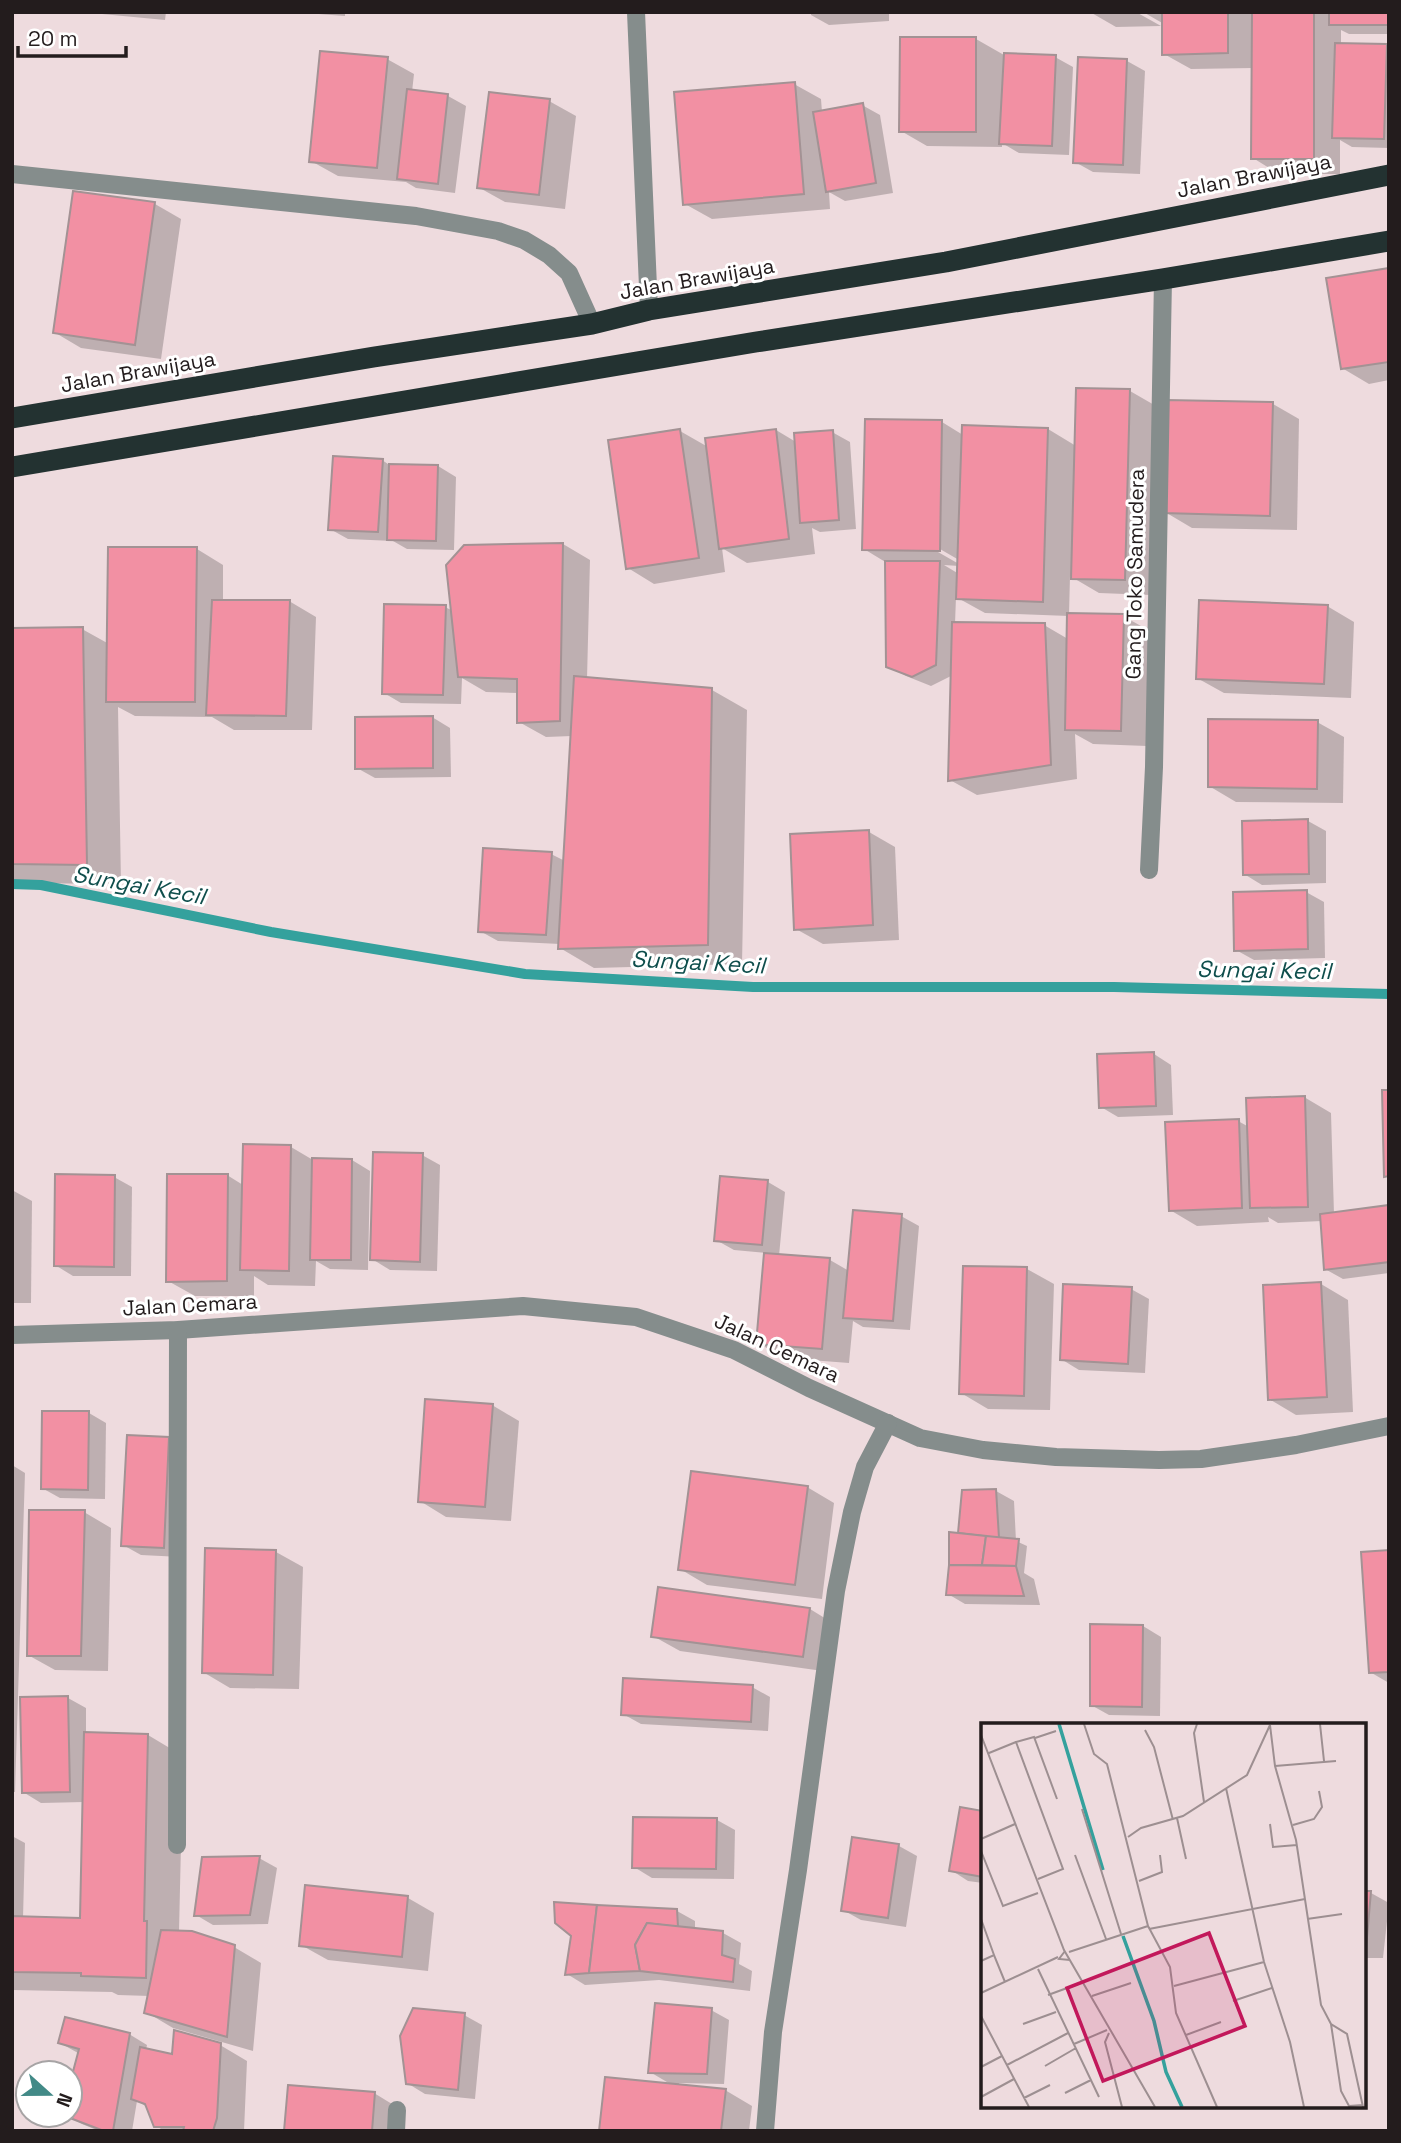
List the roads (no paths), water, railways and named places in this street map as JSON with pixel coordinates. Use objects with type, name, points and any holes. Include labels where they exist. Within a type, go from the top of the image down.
[{"type":"highway","name":"Jalan Brawijaya","points":[[12,418],[361,359],[592,324],[649,310],[946,262],[1389,175]]},
{"type":"highway","points":[[12,467],[755,342],[1389,241]]},
{"type":"street","points":[[636,12],[649,310]]},
{"type":"street","points":[[12,174],[416,216],[498,231],[524,240],[549,255],[569,273],[592,324]]},
{"type":"street","name":"Gang Toko Samudera","points":[[1149,870],[1154,767],[1163,279]]},
{"type":"street","name":"Jalan Cemara","points":[[12,1335],[178,1330],[523,1306],[636,1317],[734,1350],[809,1388],[920,1438],[983,1450],[1056,1457],[1201,1459],[1389,1426]]},
{"type":"street","points":[[177,1845],[178,1330]]},
{"type":"street","points":[[765,2131],[773,2032],[836,1591],[852,1512],[865,1467],[888,1423]]},
{"type":"street","points":[[396,2131],[397,2110]]},
{"type":"waterway","name":"Sungai Kecil","points":[[12,884],[41,885],[271,932],[525,974],[753,987],[1114,987],[1389,994]]}]
